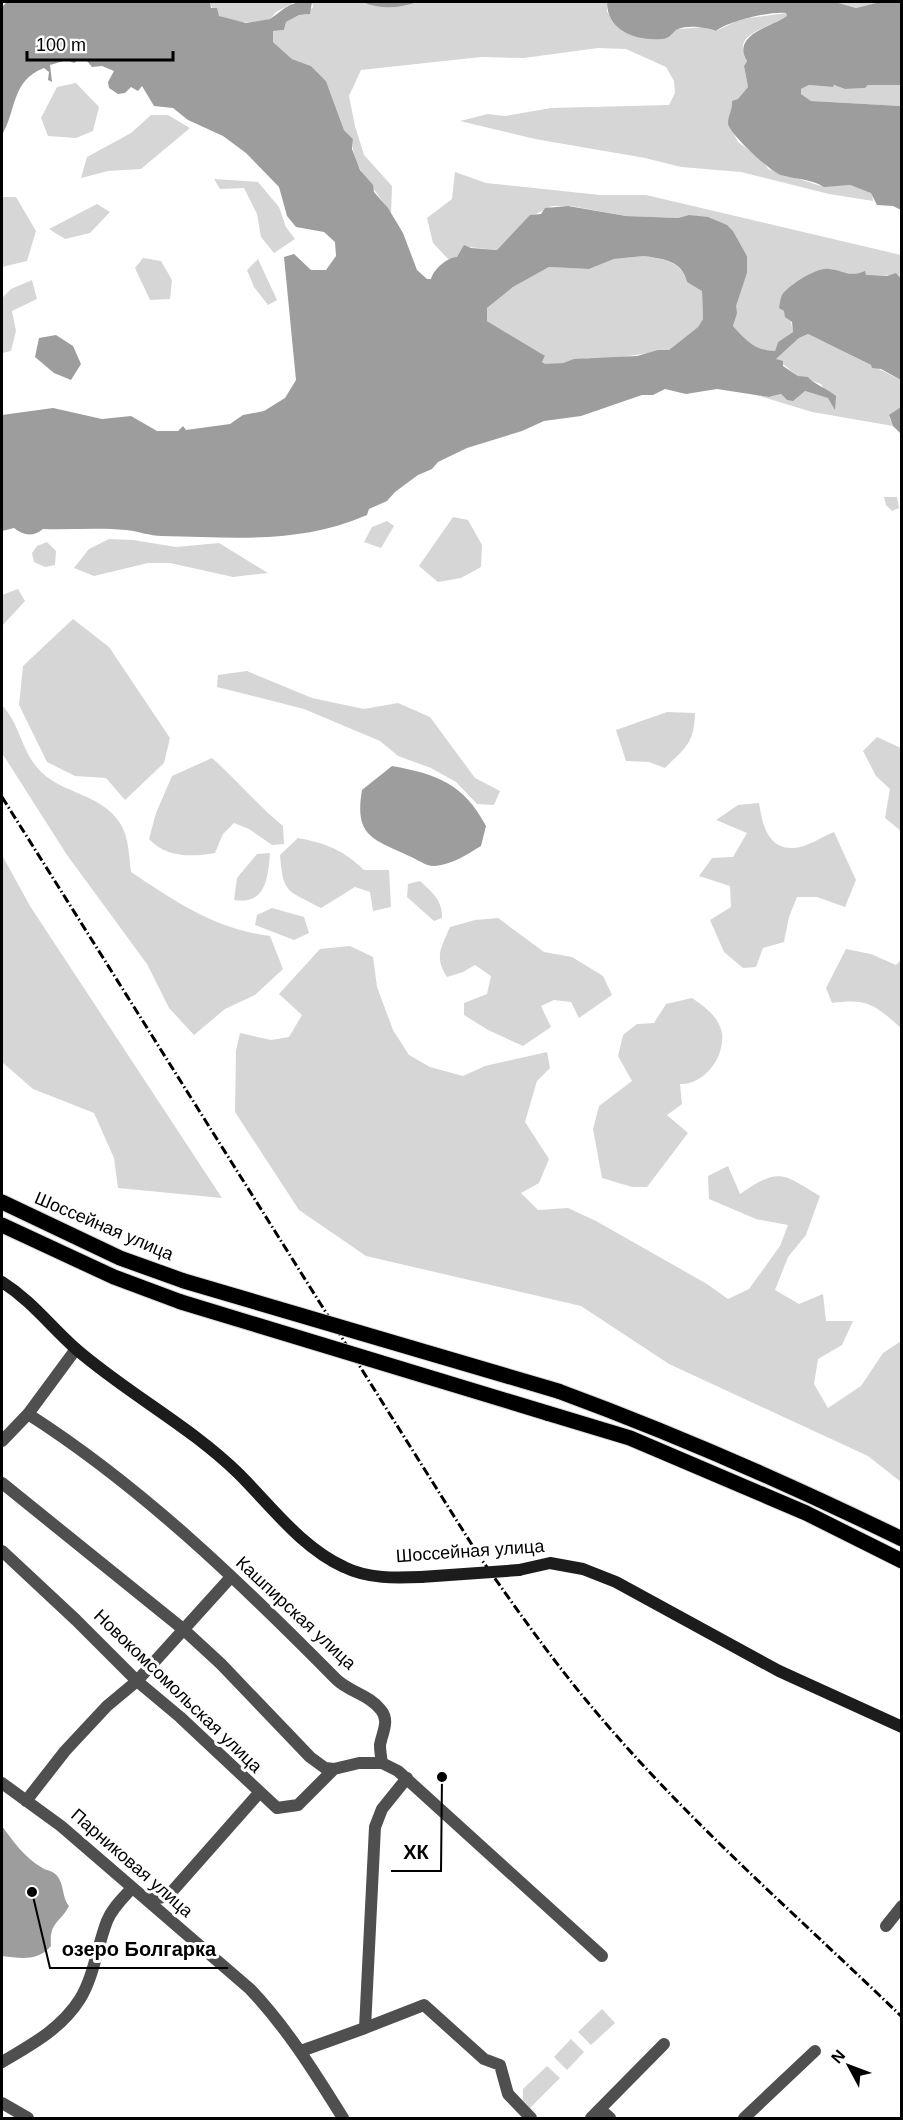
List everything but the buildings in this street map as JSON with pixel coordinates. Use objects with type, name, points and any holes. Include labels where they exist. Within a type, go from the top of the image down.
[{"type":"main road","name":"Шоссейная улица","points":[[2,1202],[120,1258],[184,1281],[558,1391],[635,1419],[813,1496],[902,1539]]},
{"type":"main road","points":[[2,1225],[114,1277],[181,1302],[630,1438],[806,1513],[902,1561]]},
{"type":"main road","name":"Шоссейная улица","points":[[2,1282],[24,1296],[76,1349],[186,1430],[238,1473],[284,1523],[318,1551],[345,1568],[392,1578],[519,1570],[550,1563],[583,1569],[616,1582],[779,1671],[902,1727]]},
{"type":"street","points":[[2,1442],[28,1414],[76,1349]]},
{"type":"street","name":"Кашпирская улица","points":[[28,1414],[72,1442],[154,1508],[286,1627],[339,1682],[363,1695],[382,1711],[386,1727],[380,1745],[382,1763]]},
{"type":"street","points":[[2,1483],[183,1629],[221,1664],[310,1757],[325,1768],[334,1769],[359,1763],[382,1763],[407,1778],[602,1956]]},
{"type":"street","name":"Новокомсомольская улица","points":[[2,1551],[137,1681],[180,1717],[277,1808],[298,1805],[334,1769]]},
{"type":"street","points":[[26,1801],[65,1752],[107,1706],[137,1681],[231,1577]]},
{"type":"street","points":[[364,2028],[375,1827],[382,1809],[407,1778]]},
{"type":"street","name":"Парниковая улица","points":[[2,1783],[61,1826],[250,1989],[301,2052],[343,2118]]},
{"type":"street","points":[[148,1900],[168,1896],[259,1793]]},
{"type":"street","points":[[2,2062],[44,2038],[66,2017],[80,1998],[94,1967],[108,1920],[132,1888]]},
{"type":"street","points":[[886,1926],[902,1906]]},
{"type":"street","points":[[301,2052],[424,2005],[484,2060],[500,2065],[508,2094],[531,2118]]},
{"type":"street","points":[[591,2118],[664,2044]]},
{"type":"street","points":[[744,2118],[814,2051]]},
{"type":"street","points":[[2,2103],[28,2118]]},
{"type":"street","points":[[600,2109],[610,2118]]},
{"type":"shaded area","points":[[355,1],[396,6],[417,2],[607,2],[607,12],[629,34],[662,39],[678,29],[704,27],[716,31],[741,19],[786,13],[788,16],[755,32],[745,41],[743,48],[747,61],[744,66],[748,87],[733,107],[728,122],[738,142],[763,160],[768,169],[821,186],[850,185],[872,193],[873,201],[829,194],[741,172],[681,167],[645,158],[535,139],[460,121],[488,114],[505,116],[551,108],[669,105],[675,93],[674,81],[666,67],[626,49],[598,48],[524,58],[481,57],[361,70],[349,96],[355,126],[364,155],[392,186],[391,215],[360,169],[353,149],[353,139],[344,130],[326,81],[311,66],[292,59],[273,42],[273,31],[284,30],[286,22],[299,15],[306,15],[313,7],[312,2]]},
{"type":"shaded area","points":[[7,2],[210,2],[211,8],[217,8],[219,16],[246,23],[270,19],[293,4],[312,2],[310,14],[299,15],[286,22],[284,30],[273,31],[273,42],[292,59],[311,66],[326,81],[344,130],[353,139],[352,149],[360,170],[388,208],[403,233],[417,270],[427,279],[431,279],[435,271],[445,262],[457,257],[464,245],[471,248],[497,250],[530,215],[541,214],[545,208],[568,206],[626,216],[708,217],[727,225],[733,231],[747,256],[747,273],[736,306],[737,313],[733,326],[747,340],[762,349],[775,351],[778,342],[793,332],[792,322],[779,308],[780,300],[786,291],[804,277],[824,269],[850,274],[865,271],[866,275],[887,276],[896,273],[901,279],[901,380],[881,369],[872,368],[871,365],[808,334],[799,338],[776,359],[783,361],[783,366],[798,376],[808,377],[836,396],[835,410],[828,398],[805,391],[793,401],[787,400],[781,394],[769,397],[717,389],[686,394],[665,389],[653,395],[642,395],[581,416],[544,421],[522,431],[467,448],[418,475],[387,501],[369,509],[367,515],[341,525],[290,535],[240,538],[162,536],[105,529],[43,529],[29,534],[21,533],[14,528],[2,531],[2,415],[53,408],[102,419],[131,416],[157,431],[178,431],[183,426],[186,430],[230,424],[243,415],[264,411],[285,398],[296,380],[284,257],[294,254],[311,270],[326,270],[336,256],[335,242],[324,232],[296,227],[287,216],[279,187],[246,153],[223,136],[188,120],[173,108],[154,106],[142,86],[138,91],[131,87],[125,93],[118,94],[109,88],[108,82],[114,71],[102,66],[92,67],[87,61],[79,59],[74,63],[67,60],[50,65],[52,82],[48,80],[49,72],[44,68],[33,74],[20,88],[2,135],[2,7]],"holes":[[[644,256],[665,260],[676,265],[681,269],[687,282],[702,291],[703,319],[698,327],[669,350],[658,350],[637,356],[574,359],[563,363],[545,364],[542,362],[545,356],[487,321],[487,308],[513,287],[549,267],[589,269],[614,259]]]},
{"type":"shaded area","points":[[210,2],[295,2],[276,12],[270,19],[244,22],[226,19],[219,15],[213,10]]},
{"type":"shaded area","points":[[363,2],[417,2],[390,7]]},
{"type":"shaded area","points":[[607,2],[835,2],[856,8],[880,2],[901,3],[901,85],[868,85],[865,88],[845,89],[834,85],[833,87],[809,85],[801,89],[801,94],[811,101],[901,106],[901,210],[893,206],[877,205],[871,193],[850,185],[824,187],[776,173],[751,152],[730,128],[728,120],[732,101],[738,99],[748,87],[744,66],[747,61],[744,44],[755,32],[787,16],[786,13],[750,18],[716,31],[687,27],[676,30],[667,38],[652,39],[633,36],[618,27],[608,12]]},
{"type":"shaded area","points":[[835,2],[880,2],[856,8]]},
{"type":"shaded area","points":[[76,83],[99,107],[93,131],[76,138],[48,136],[41,118],[57,87]]},
{"type":"shaded area","points":[[900,84],[901,106],[811,101],[801,94],[801,89],[809,85],[833,87],[834,85],[845,89],[865,88],[868,85]]},
{"type":"shaded area","points":[[151,115],[168,115],[190,128],[141,169],[108,171],[81,178],[87,157],[131,133]]},
{"type":"shaded area","points":[[455,172],[486,183],[600,195],[646,195],[901,255],[901,279],[892,276],[836,272],[816,273],[806,277],[782,296],[793,332],[778,342],[775,351],[768,351],[751,344],[733,326],[735,306],[747,273],[747,256],[733,231],[713,219],[689,215],[678,218],[626,216],[571,206],[552,206],[528,218],[497,250],[468,247],[457,258],[449,260],[433,243],[427,218],[452,199]]},
{"type":"shaded area","points":[[214,179],[258,182],[279,207],[286,227],[295,239],[274,253],[261,237],[257,214],[244,188],[220,189]]},
{"type":"shaded area","points":[[2,197],[16,197],[36,231],[27,261],[2,267]]},
{"type":"shaded area","points":[[97,204],[110,212],[90,233],[65,239],[49,229]]},
{"type":"shaded area","points":[[644,256],[671,262],[681,270],[687,282],[702,290],[703,319],[698,327],[669,350],[545,365],[542,362],[545,357],[487,321],[487,308],[513,287],[549,267],[589,269],[614,259]]},
{"type":"shaded area","points":[[143,258],[161,261],[172,280],[170,299],[150,300],[135,268]]},
{"type":"shaded area","points":[[258,259],[277,300],[268,305],[254,287],[247,270]]},
{"type":"shaded area","points":[[32,280],[37,299],[12,311],[16,331],[11,351],[2,353],[2,298],[11,289]]},
{"type":"shaded area","points":[[808,334],[901,380],[901,407],[889,417],[893,426],[812,412],[753,394],[769,397],[781,394],[787,400],[805,391],[828,398],[821,384],[798,376],[776,359],[799,338]]},
{"type":"shaded area","points":[[56,335],[73,346],[81,364],[71,380],[54,373],[35,357],[39,338]]},
{"type":"shaded area","points":[[901,407],[901,434],[893,426],[889,415]]},
{"type":"shaded area","points":[[884,497],[897,497],[899,508],[892,511],[886,505]]},
{"type":"shaded area","points":[[453,517],[468,520],[482,545],[481,567],[461,578],[438,582],[419,566]]},
{"type":"shaded area","points":[[387,521],[394,526],[381,548],[364,542],[372,527]]},
{"type":"shaded area","points":[[109,539],[133,540],[176,547],[219,543],[268,573],[233,577],[170,563],[148,563],[94,576],[74,568],[89,549]]},
{"type":"shaded area","points":[[47,542],[56,551],[55,565],[45,567],[34,562],[32,553],[37,546]]},
{"type":"shaded area","points":[[18,589],[25,601],[2,626],[2,595]]},
{"type":"shaded area","points":[[73,619],[109,647],[170,738],[164,763],[125,800],[106,778],[75,776],[47,762],[19,705],[23,666]]},
{"type":"shaded area","points":[[247,671],[312,698],[364,709],[398,703],[430,717],[475,778],[500,791],[494,805],[477,804],[456,782],[431,768],[398,756],[380,741],[304,709],[217,687],[218,675]]},
{"type":"shaded area","points":[[2,705],[12,719],[33,762],[42,772],[52,781],[101,804],[120,823],[127,840],[131,872],[180,904],[214,921],[270,936],[283,969],[255,995],[225,1009],[194,1035],[169,1008],[147,964],[67,855],[2,753]]},
{"type":"shaded area","points":[[667,712],[695,713],[693,732],[683,750],[665,768],[649,762],[626,761],[616,730]]},
{"type":"shaded area","points":[[877,737],[901,748],[901,831],[885,818],[890,789],[876,776],[863,751]]},
{"type":"shaded area","points":[[212,758],[283,826],[284,844],[272,845],[249,829],[234,823],[223,834],[215,853],[180,855],[163,850],[149,839],[156,813],[172,776]]},
{"type":"shaded area","points":[[392,766],[436,777],[458,791],[468,800],[486,826],[481,846],[454,861],[432,866],[385,845],[369,834],[361,818],[362,790]]},
{"type":"shaded area","points":[[759,803],[767,833],[777,844],[784,847],[803,846],[834,832],[856,880],[845,907],[817,897],[797,897],[789,917],[784,942],[763,948],[756,967],[743,968],[724,952],[710,920],[731,907],[730,886],[699,876],[712,858],[733,857],[747,833],[716,820],[738,805]]},
{"type":"shaded area","points":[[298,838],[334,849],[350,858],[364,870],[389,870],[391,907],[373,911],[370,892],[355,887],[321,908],[294,894],[289,890],[283,878],[280,855]]},
{"type":"shaded area","points":[[270,853],[266,880],[259,894],[245,900],[234,900],[237,878],[257,854]]},
{"type":"shaded area","points":[[2,855],[30,906],[222,1198],[118,1188],[114,1158],[94,1113],[33,1089],[2,1062]]},
{"type":"shaded area","points":[[420,881],[439,902],[442,918],[434,921],[407,897],[408,884]]},
{"type":"shaded area","points":[[272,908],[304,917],[309,933],[294,940],[255,925],[257,915]]},
{"type":"shaded area","points":[[498,918],[544,952],[572,957],[603,976],[612,995],[579,1018],[571,1002],[554,1000],[541,1006],[551,1027],[523,1046],[488,1030],[464,1015],[464,1003],[487,994],[491,976],[475,965],[447,977],[441,964],[440,952],[450,927],[475,920]]},
{"type":"shaded area","points":[[350,946],[373,957],[377,987],[393,1030],[409,1055],[430,1067],[463,1076],[485,1066],[547,1052],[550,1068],[537,1081],[525,1122],[549,1159],[539,1183],[521,1193],[538,1210],[568,1208],[596,1221],[707,1284],[728,1299],[749,1289],[780,1246],[788,1225],[756,1219],[709,1199],[708,1176],[728,1166],[740,1194],[764,1180],[780,1176],[797,1182],[820,1196],[806,1235],[788,1257],[775,1290],[799,1304],[823,1294],[826,1321],[853,1321],[842,1345],[818,1359],[814,1384],[828,1408],[861,1386],[883,1353],[901,1341],[901,1482],[868,1456],[669,1364],[581,1306],[366,1256],[299,1210],[235,1112],[236,1051],[240,1033],[271,1040],[289,1037],[302,1015],[279,994],[320,949]]},
{"type":"shaded area","points":[[846,949],[871,954],[896,965],[901,960],[901,1028],[870,1005],[854,1002],[832,1003],[826,988]]},
{"type":"shaded area","points":[[692,998],[706,1008],[718,1022],[722,1042],[716,1060],[705,1075],[689,1083],[680,1084],[682,1104],[667,1115],[688,1133],[647,1187],[632,1187],[602,1178],[593,1129],[599,1106],[632,1081],[618,1056],[623,1035],[637,1024],[654,1023],[666,1004]]},
{"type":"shaded area","points":[[2,1826],[30,1859],[57,1876],[69,1906],[53,1927],[51,1946],[34,1957],[2,1956]]},
{"type":"shaded area","points":[[602,2009],[615,2023],[591,2045],[578,2032]]},
{"type":"shaded area","points":[[571,2039],[584,2052],[567,2070],[554,2057]]},
{"type":"shaded area","points":[[547,2066],[560,2078],[530,2108],[523,2100],[523,2089]]},
{"type":"railway","points":[[2,797],[479,1556],[538,1639],[602,1719],[673,1797],[902,2017]]},
{"type":"place","name":"ХК","points":[[442,1777]]},
{"type":"place","name":"озеро Болгарка","points":[[32,1892]]}]
